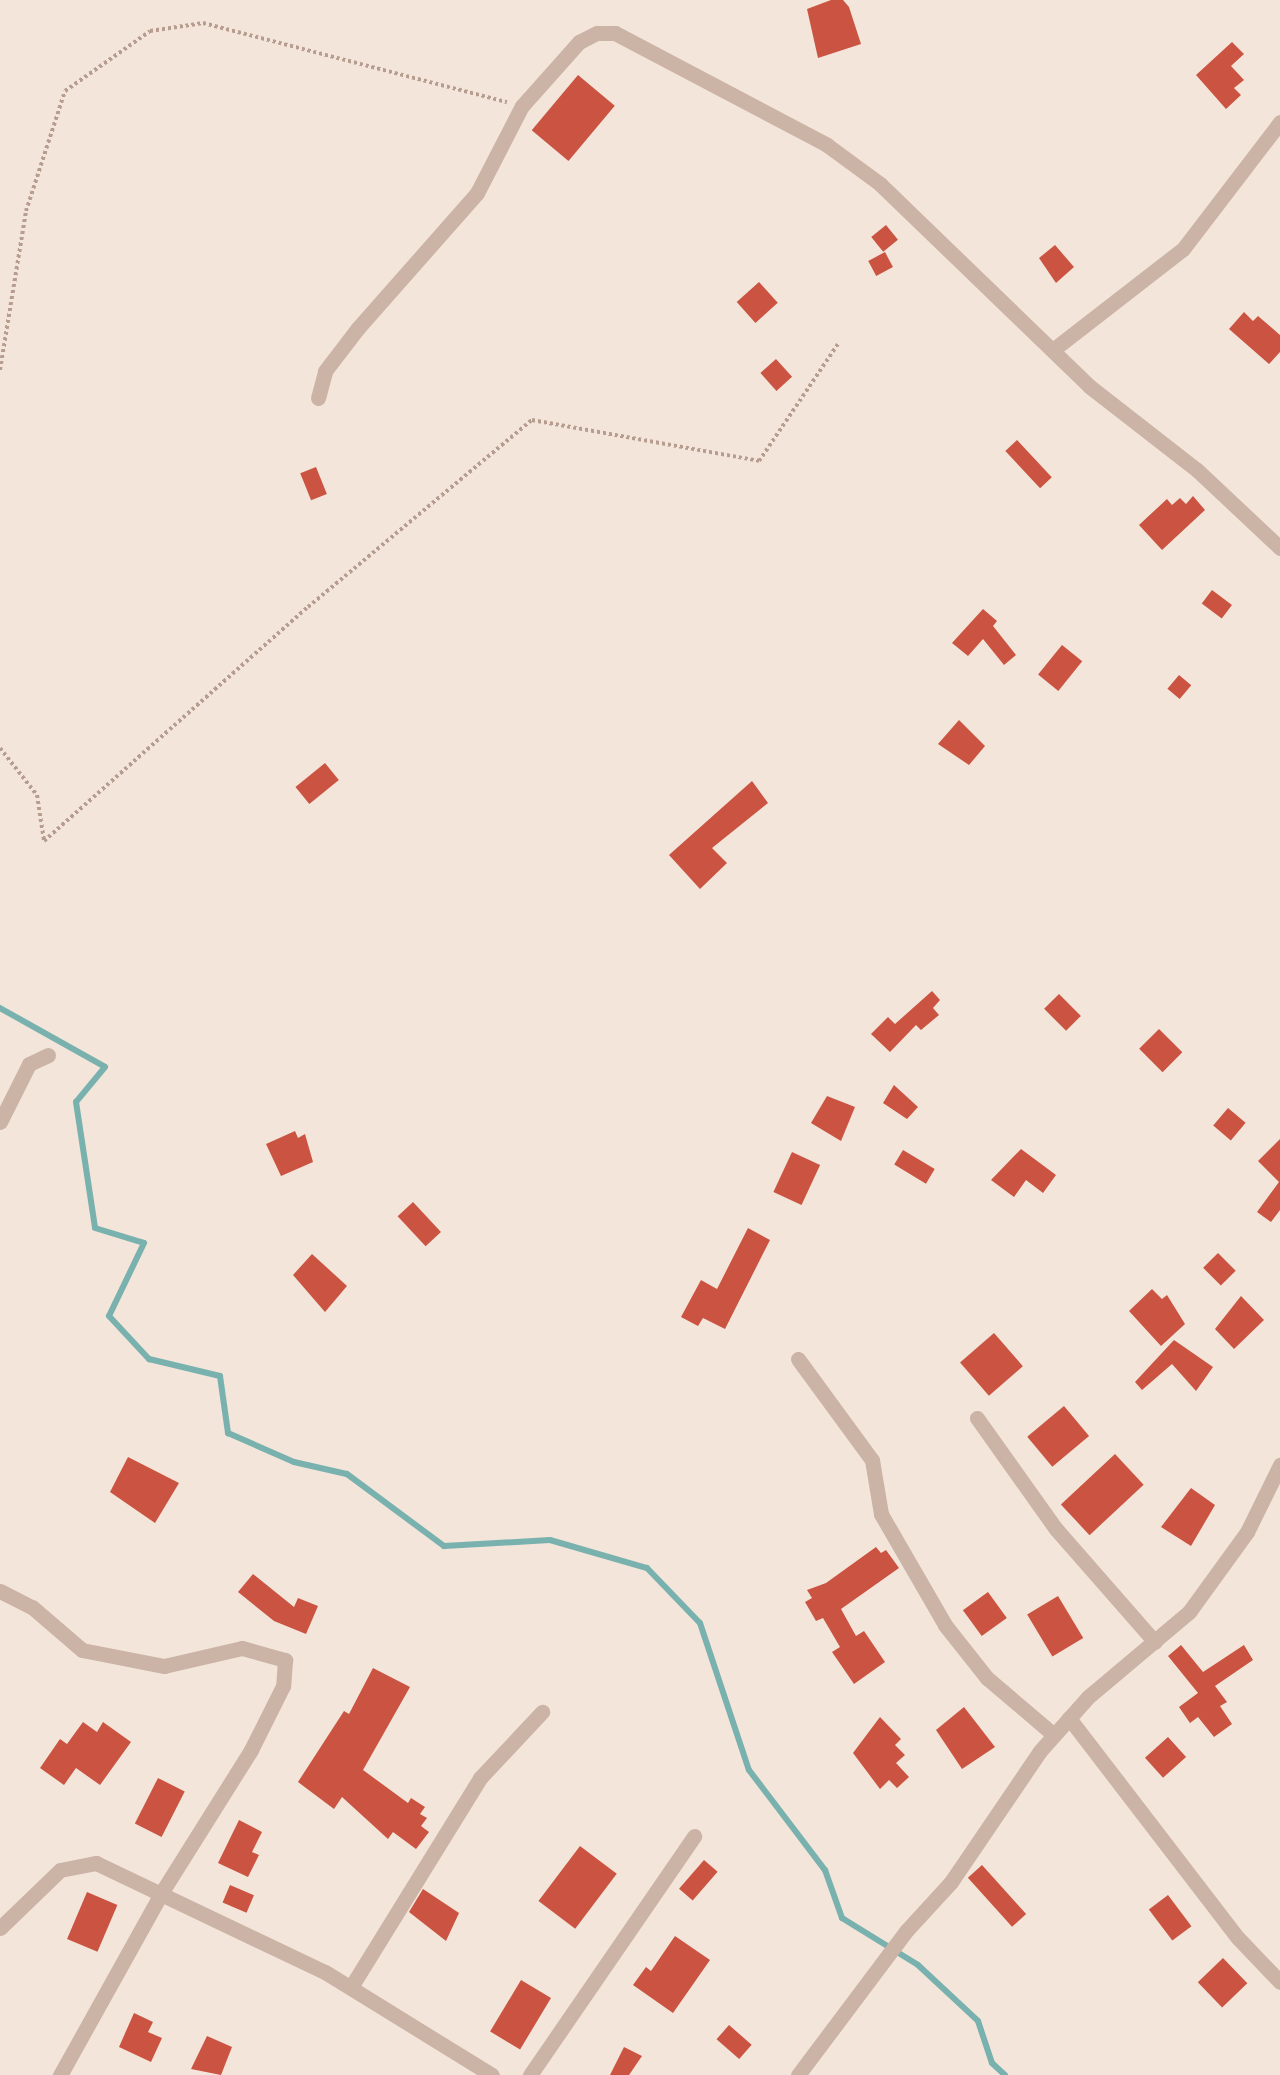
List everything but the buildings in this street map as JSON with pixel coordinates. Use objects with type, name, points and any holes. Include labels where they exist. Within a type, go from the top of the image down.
[{"type":"street","points":[[318,398],[325,371],[358,328],[477,193],[522,106],[579,42],[597,33],[615,33],[827,145],[880,184],[1054,349],[1089,386],[1197,470],[1280,548]]},
{"type":"street","points":[[1054,349],[1183,249],[1280,122]]},
{"type":"street","points":[[0,1122],[29,1065],[48,1055]]},
{"type":"street","points":[[798,1359],[873,1460],[881,1514],[945,1625],[987,1678],[1054,1735]]},
{"type":"street","points":[[977,1418],[1056,1529],[1155,1642]]},
{"type":"street","points":[[798,2075],[889,1960],[907,1930],[951,1882],[1054,1735],[1069,1718],[1189,1612],[1221,1571],[1280,1465]]},
{"type":"street","points":[[0,1591],[32,1607],[82,1650],[164,1666],[242,1648],[285,1659],[283,1686],[251,1749],[162,1892],[60,2075]]},
{"type":"street","points":[[351,1988],[480,1778],[542,1712]]},
{"type":"street","points":[[1069,1718],[1238,1938],[1280,1982]]},
{"type":"street","points":[[530,2075],[694,1836]]},
{"type":"street","points":[[0,1928],[60,1870],[77,1864],[96,1863],[162,1892],[351,1988],[492,2075]]},
{"type":"path","points":[[0,370],[26,211],[65,91],[150,31],[202,23],[522,106]]},
{"type":"path","points":[[0,748],[37,795],[44,841],[308,607],[532,420],[759,461],[838,344]]},
{"type":"waterway","points":[[0,1008],[105,1067],[76,1102],[95,1228],[144,1243],[109,1316],[149,1359],[220,1376],[228,1433],[294,1462],[347,1474],[444,1546],[550,1540],[647,1568],[700,1623],[749,1770],[825,1870],[842,1918],[918,1965],[978,2021],[992,2063],[1005,2075]]}]
